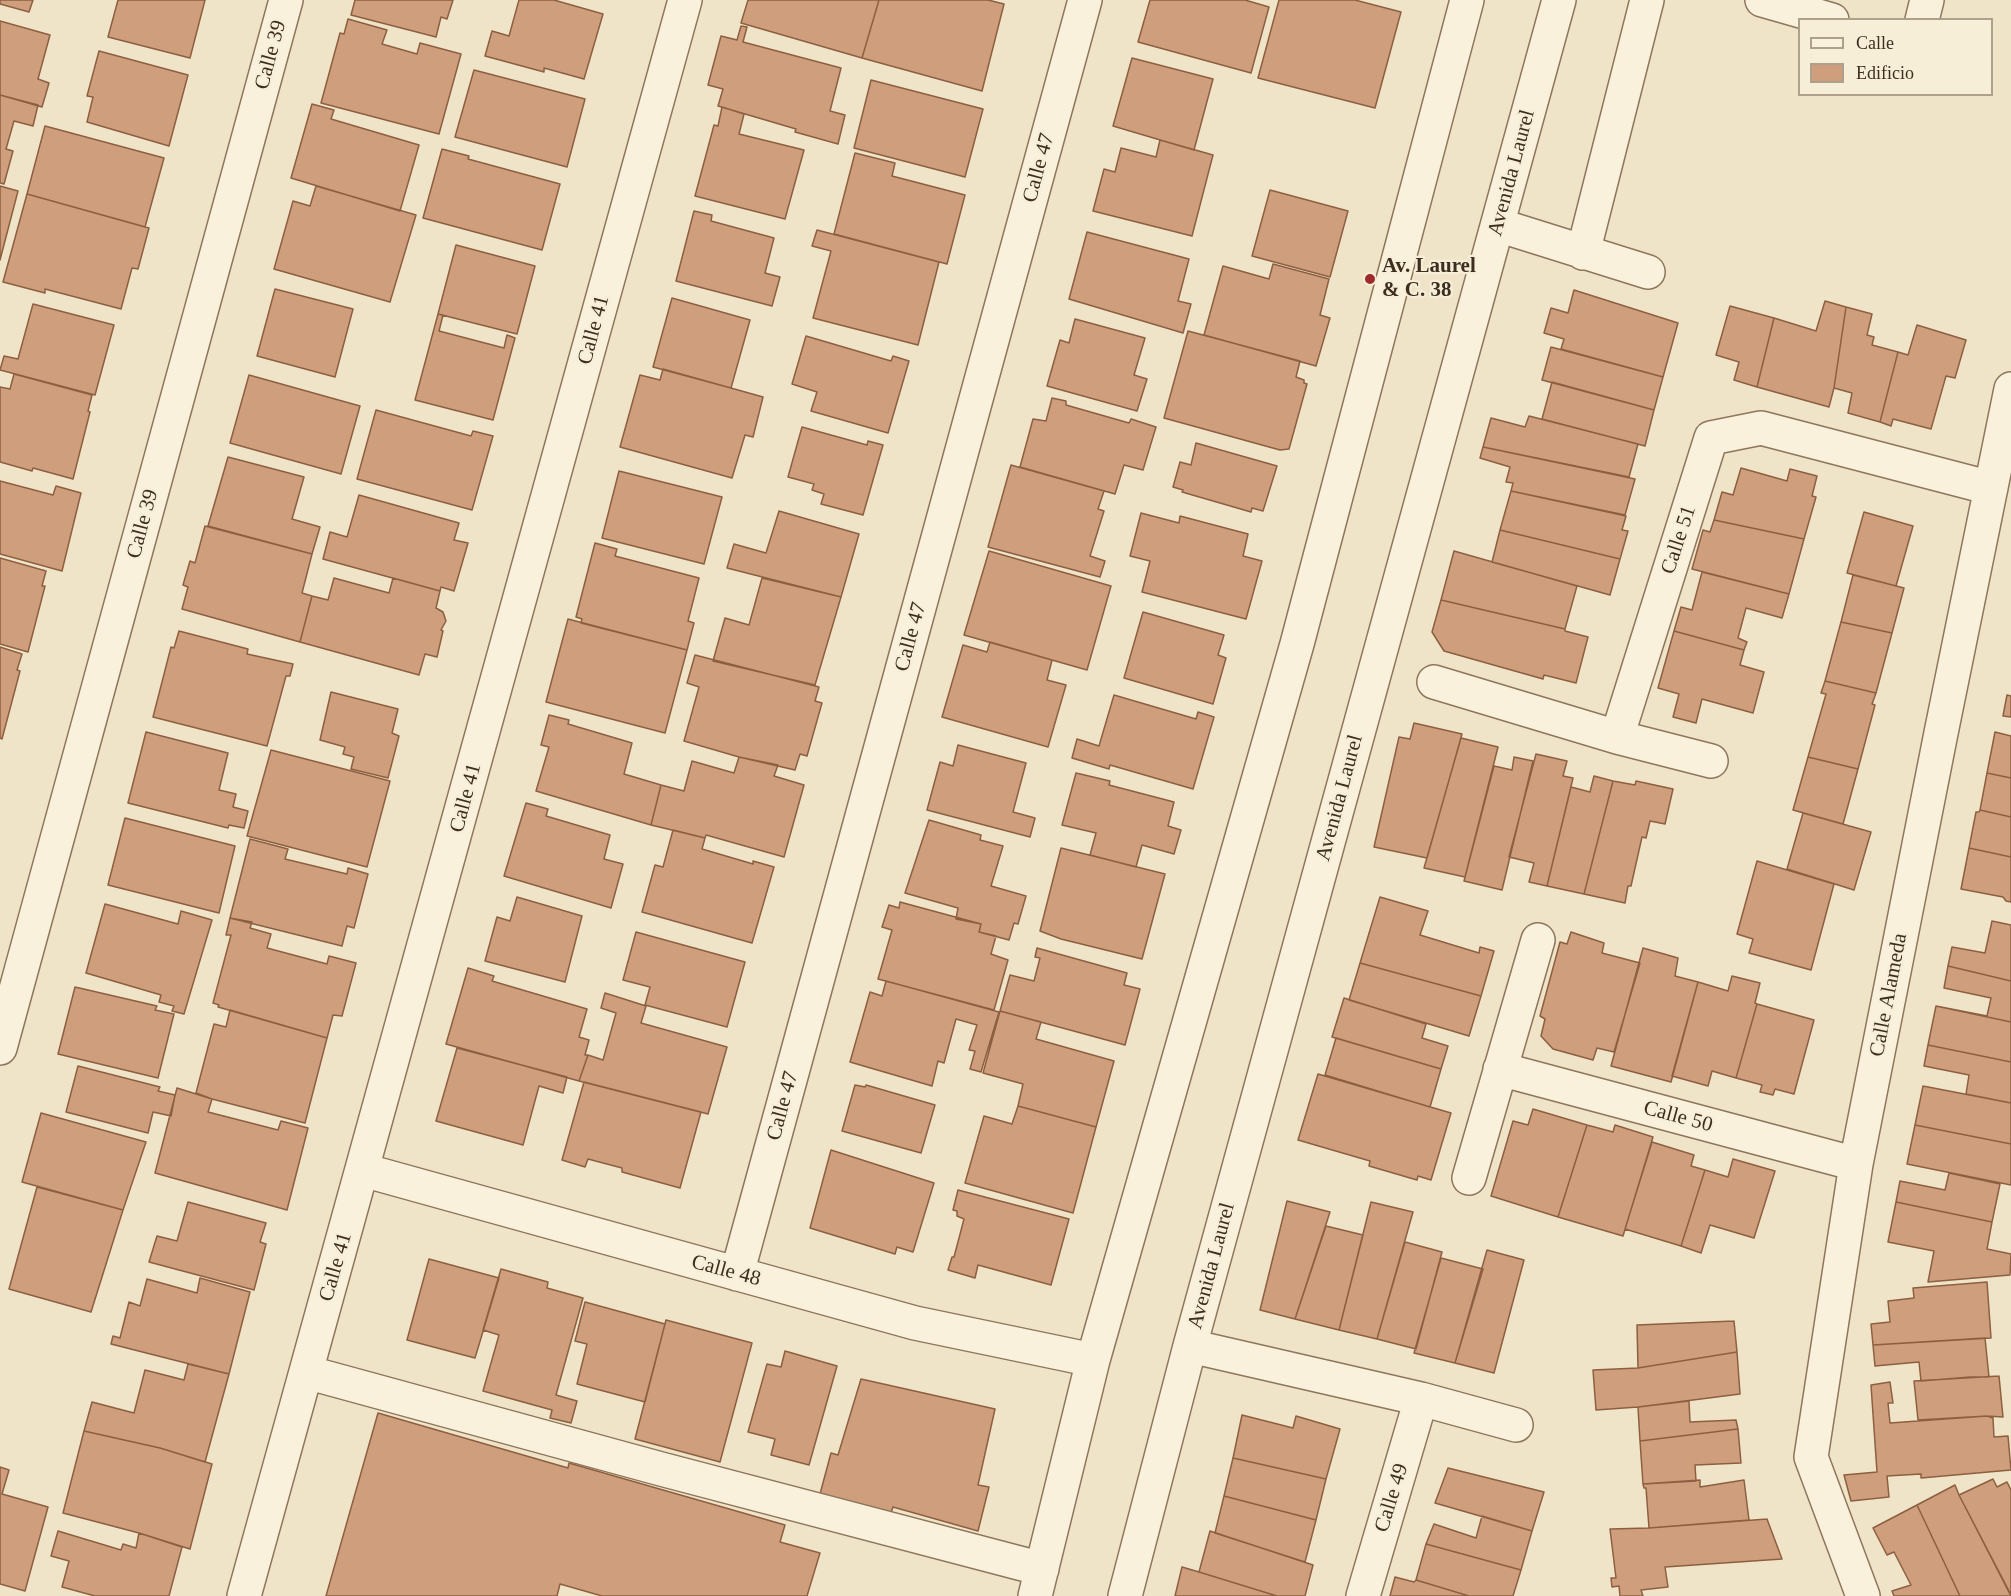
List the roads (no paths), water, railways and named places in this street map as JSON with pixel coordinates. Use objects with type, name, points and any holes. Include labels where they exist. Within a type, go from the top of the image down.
[{"type":"street","name":"Calle 39","points":[[0,1048],[286,0]]},
{"type":"street","name":"Calle 41","points":[[244,1596],[685,0]]},
{"type":"street","name":"Calle 47","points":[[736,1274],[1085,0]]},
{"type":"street","points":[[306,1372],[661,1469],[1039,1582],[1093,1360],[1297,644],[1467,0]]},
{"type":"street","points":[[1583,253],[1647,0]]},
{"type":"street","points":[[1762,0],[1825,18]]},
{"type":"street","points":[[1922,18],[1927,0]]},
{"type":"street","name":"Avenida Laurel","points":[[1125,1596],[1190,1346],[1498,225],[1552,1]]},
{"type":"street","points":[[1498,225],[1648,272]]},
{"type":"street","name":"Calle Alameda","points":[[1863,1596],[1811,1457],[1856,1164],[2011,389]]},
{"type":"street","name":"Calle 51","points":[[1617,737],[1711,438],[1761,428],[1991,488]]},
{"type":"street","points":[[1434,682],[1617,737],[1711,761]]},
{"type":"street","points":[[1469,1178],[1538,940]]},
{"type":"street","name":"Calle 50","points":[[1500,1069],[1856,1164]]},
{"type":"street","name":"Calle 48","points":[[363,1170],[915,1323],[1093,1360]]},
{"type":"street","points":[[1190,1346],[1421,1399],[1516,1425]]},
{"type":"street","name":"Calle 49","points":[[1363,1596],[1421,1399]]},
{"type":"place","name":"Av. Laurel & C. 38","points":[[1370,279]]}]
